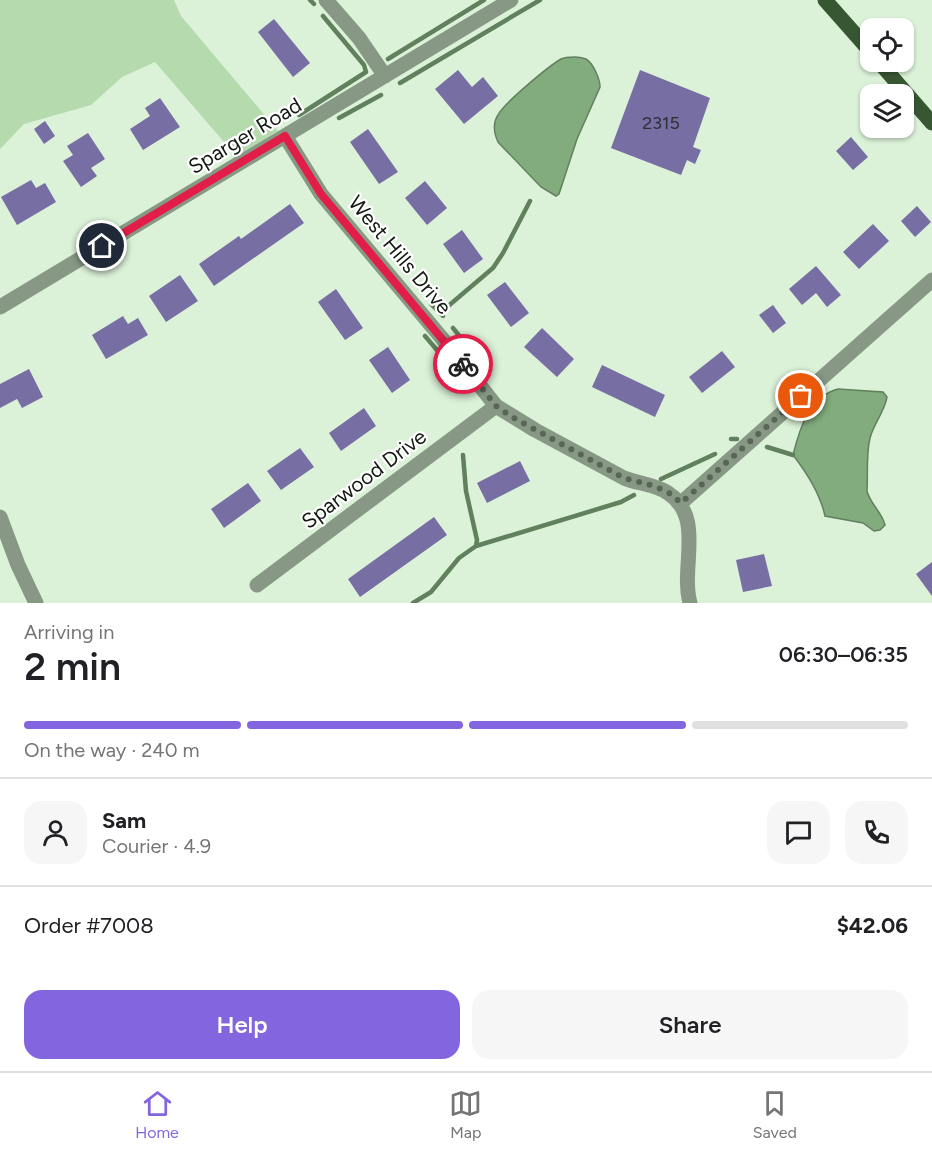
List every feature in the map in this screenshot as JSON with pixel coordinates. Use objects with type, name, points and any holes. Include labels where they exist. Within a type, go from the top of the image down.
[{"type":"main road","points":[[825,0],[860,40]]},
{"type":"main road","points":[[888,72],[932,123]]},
{"type":"street","points":[[326,0],[359,38],[385,76]]},
{"type":"street","name":"Sparger Road","points":[[0,307],[511,0]]},
{"type":"street","name":"West Hills Drive","points":[[285,136],[321,194],[496,406],[527,426],[624,478],[661,489],[681,503]]},
{"type":"street","points":[[690,603],[686,586],[689,554],[688,518],[681,503],[932,280]]},
{"type":"street","name":"Sparwood Drive","points":[[257,585],[496,406]]},
{"type":"street","points":[[0,517],[18,565],[36,603]]},
{"type":"shaded area","points":[[0,0],[174,0],[181,16],[278,131],[237,157],[155,62],[122,77],[91,105],[24,124],[0,149]]},
{"type":"shaded area","points":[[575,57],[586,59],[591,64],[600,87],[577,139],[559,194],[556,196],[541,187],[498,142],[494,125],[502,109],[527,85],[561,59]]},
{"type":"shaded area","points":[[838,389],[883,392],[887,397],[870,438],[868,457],[867,491],[885,525],[880,530],[874,531],[863,523],[825,516],[820,499],[793,455],[807,414],[820,399]]},
{"type":"building","points":[[274,19],[310,63],[293,77],[258,32]]},
{"type":"building","points":[[458,70],[472,87],[483,77],[498,96],[464,124],[435,89]]},
{"type":"building","points":[[640,70],[710,98],[693,147],[701,150],[695,164],[687,160],[681,175],[611,148]]},
{"type":"building","points":[[160,98],[180,127],[143,150],[130,129],[150,116],[145,108]]},
{"type":"building","points":[[45,121],[55,136],[44,144],[34,129]]},
{"type":"building","points":[[368,129],[398,172],[379,184],[350,142]]},
{"type":"building","points":[[88,133],[105,159],[91,168],[97,176],[81,187],[63,161],[73,155],[67,146]]},
{"type":"building","points":[[851,137],[868,157],[853,170],[836,151]]},
{"type":"building","points":[[31,180],[36,188],[45,183],[56,202],[17,225],[1,197]]},
{"type":"building","points":[[425,181],[447,208],[427,225],[405,198]]},
{"type":"building","points":[[290,204],[304,223],[214,286],[199,264],[239,236],[241,239]]},
{"type":"building","points":[[917,206],[931,222],[915,237],[901,221]]},
{"type":"building","points":[[873,224],[889,241],[859,269],[843,252]]},
{"type":"building","points":[[462,230],[483,259],[464,273],[443,244]]},
{"type":"building","points":[[816,266],[841,295],[827,307],[816,293],[802,305],[789,289]]},
{"type":"building","points":[[180,275],[198,301],[166,322],[149,296]]},
{"type":"building","points":[[505,282],[529,313],[511,327],[487,295]]},
{"type":"building","points":[[336,289],[363,328],[345,340],[318,302]]},
{"type":"building","points":[[773,305],[786,323],[773,333],[759,315]]},
{"type":"building","points":[[123,316],[128,324],[138,318],[148,335],[106,359],[92,335]]},
{"type":"building","points":[[542,328],[574,359],[557,377],[524,347]]},
{"type":"building","points":[[388,347],[410,380],[392,393],[369,360]]},
{"type":"building","points":[[722,351],[735,367],[702,393],[689,377]]},
{"type":"building","points":[[602,365],[665,395],[655,417],[592,387]]},
{"type":"building","points":[[29,369],[43,397],[22,408],[17,399],[0,408],[0,384]]},
{"type":"building","points":[[364,408],[376,426],[341,451],[329,433]]},
{"type":"building","points":[[300,448],[314,467],[281,490],[267,471]]},
{"type":"building","points":[[520,461],[530,481],[487,503],[477,483]]},
{"type":"building","points":[[248,483],[261,501],[224,528],[211,509]]},
{"type":"building","points":[[434,517],[447,535],[360,597],[348,579]]},
{"type":"building","points":[[764,554],[772,586],[743,592],[736,560]]},
{"type":"building","points":[[932,562],[932,596],[916,574]]},
{"type":"waterway","points":[[310,0],[314,4]]},
{"type":"waterway","points":[[388,59],[484,0]]},
{"type":"waterway","points":[[400,83],[540,0]]},
{"type":"waterway","points":[[299,115],[366,72],[364,65],[323,16]]},
{"type":"waterway","points":[[339,118],[381,95]]},
{"type":"waterway","points":[[440,313],[493,268],[530,201]]},
{"type":"waterway","points":[[431,304],[443,316]]},
{"type":"waterway","points":[[453,328],[469,348]]},
{"type":"waterway","points":[[425,336],[459,376]]},
{"type":"waterway","points":[[731,439],[737,439]]},
{"type":"waterway","points":[[767,447],[793,455]]},
{"type":"waterway","points":[[661,479],[715,454]]},
{"type":"waterway","points":[[463,455],[466,491],[477,540],[476,546]]},
{"type":"waterway","points":[[413,603],[431,592],[459,558],[476,546],[621,502],[634,495]]},
{"type":"way so far","points":[[463,364],[496,406],[512,417],[634,483],[654,486],[668,492],[681,503],[801,396]]},
{"type":"route","points":[[102,246],[285,136],[321,194],[463,364]]}]
